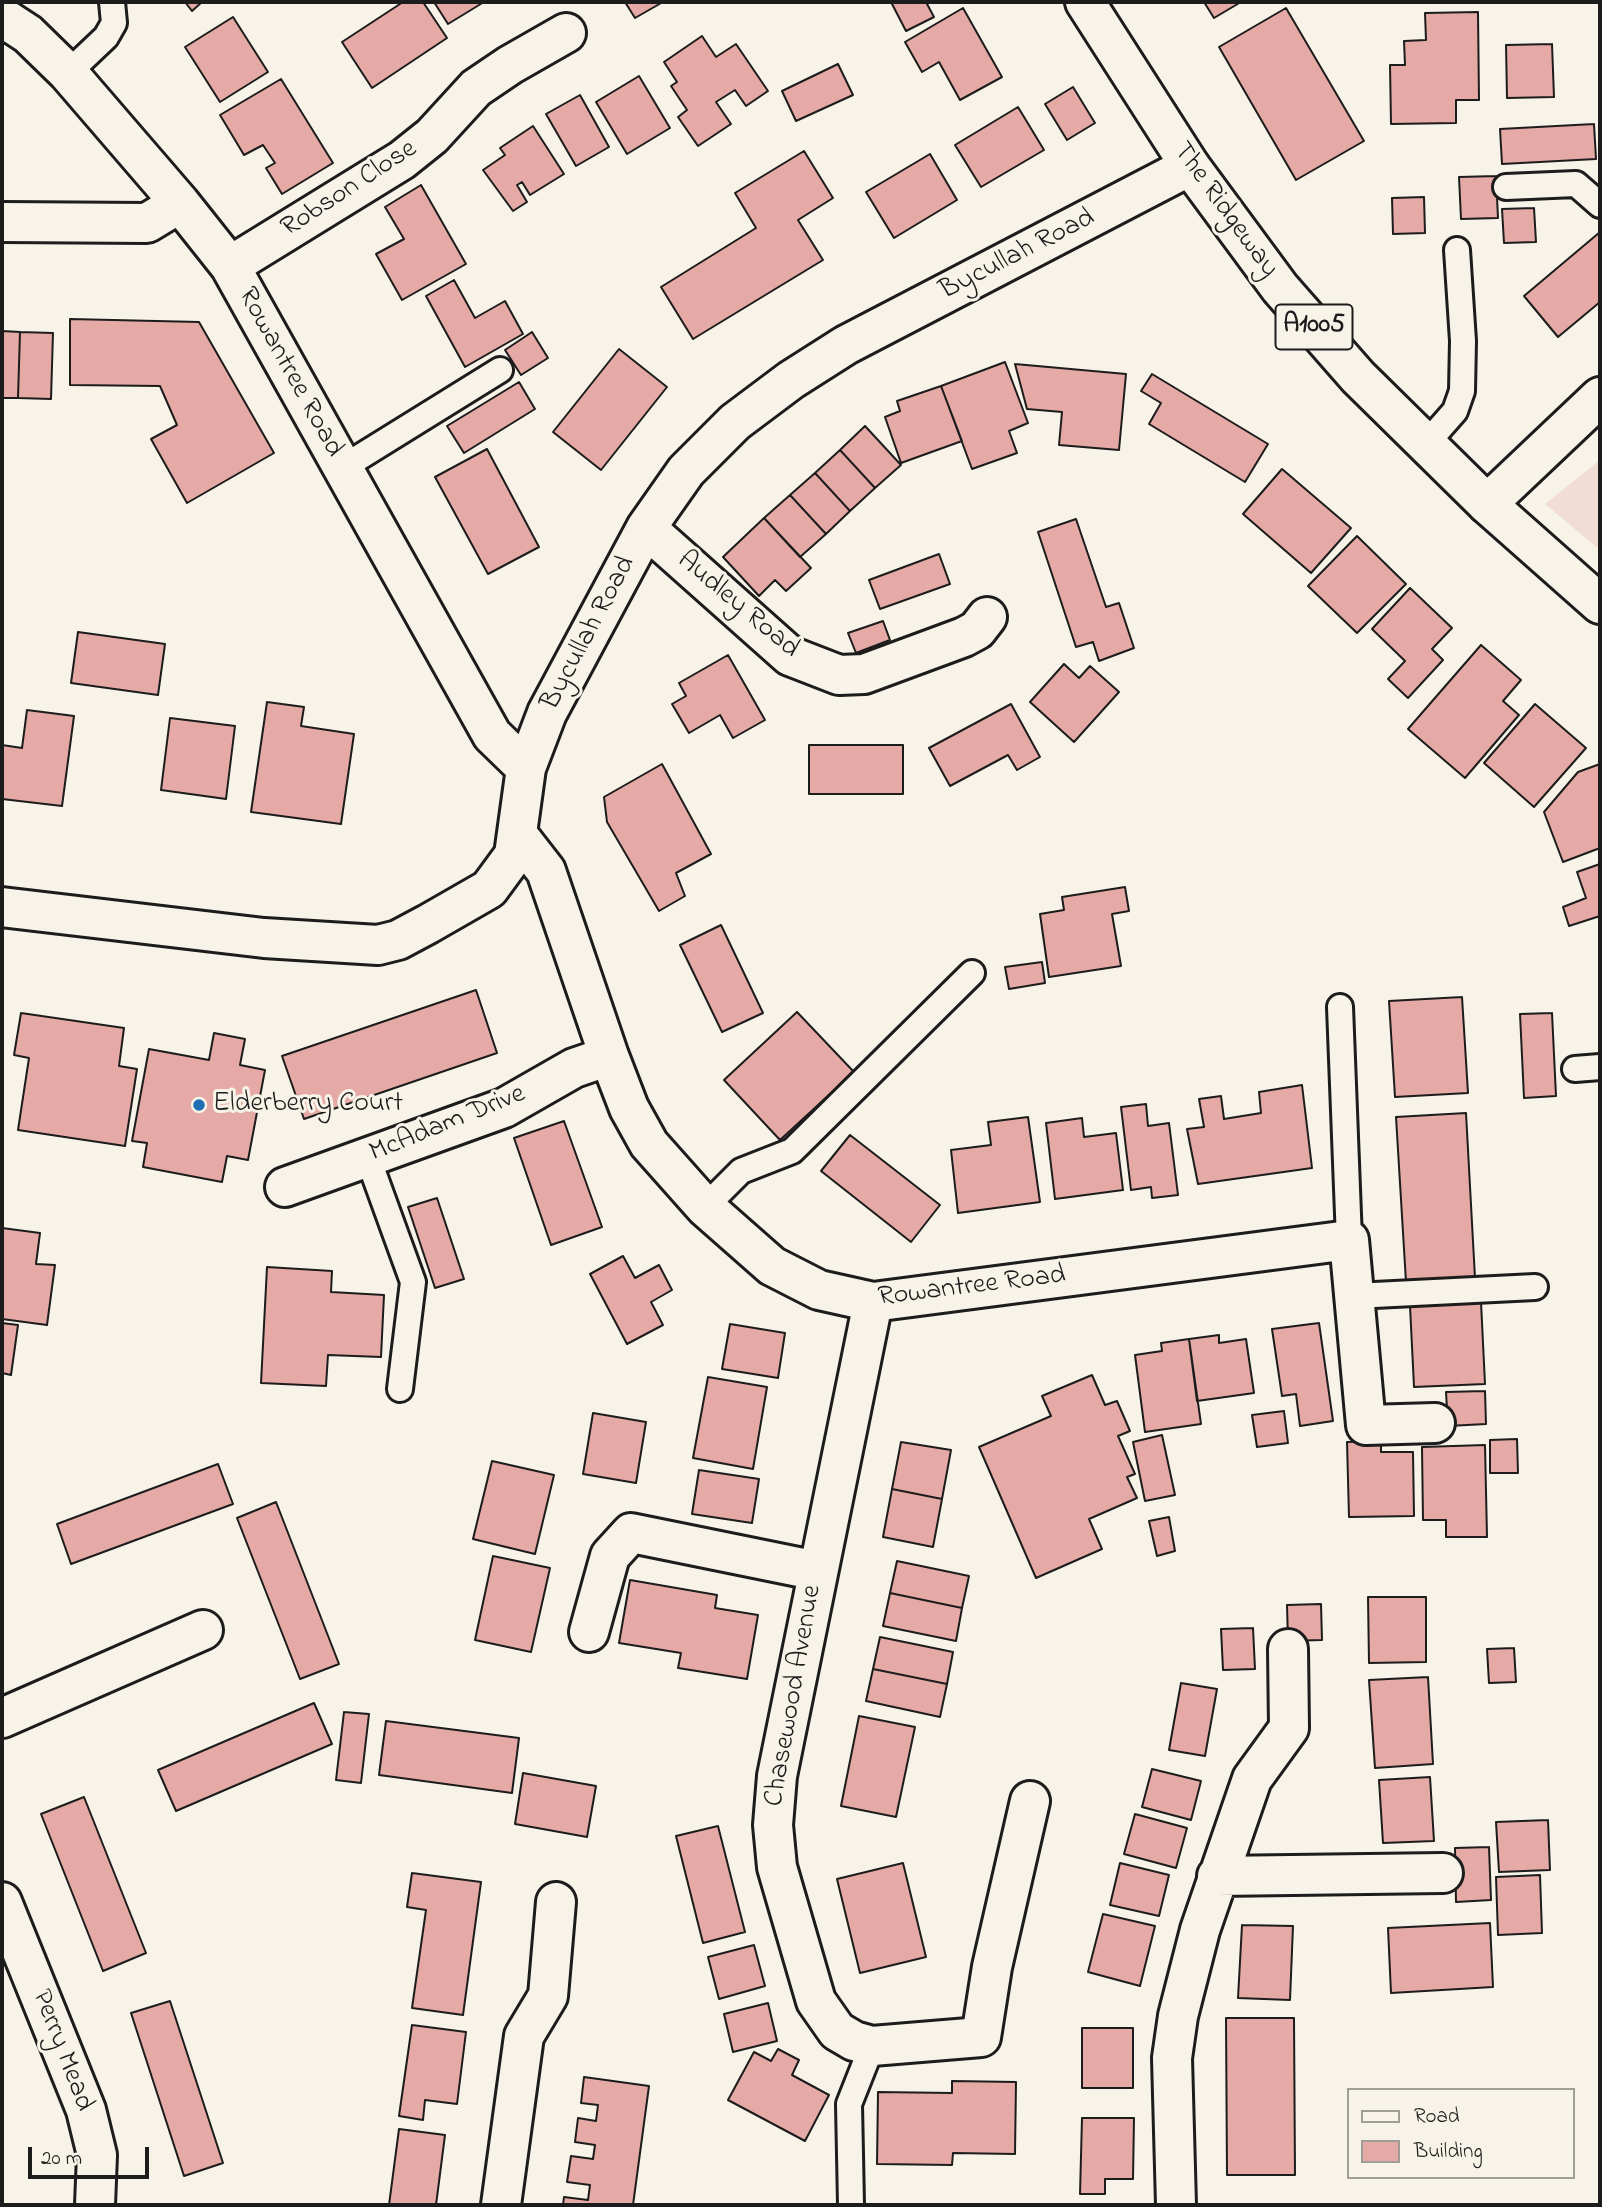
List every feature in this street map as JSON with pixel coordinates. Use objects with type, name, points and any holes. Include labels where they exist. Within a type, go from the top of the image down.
[{"type":"street","name":"The Ridgeway","points":[[1085,2],[1190,166],[1280,288],[1358,377],[1487,504],[1600,604]]},
{"type":"street","name":"Rowantree Road","points":[[2,17],[28,34],[68,73],[180,203],[229,267],[492,734],[526,768]]},
{"type":"street","name":"Robson Close","points":[[229,267],[402,160],[432,136],[476,89],[510,65],[566,33]]},
{"type":"street","name":"Bycullah Road","points":[[2,907],[264,938],[378,945],[418,930],[489,888],[514,855],[526,768],[547,713],[646,528],[686,471],[735,422],[791,380],[846,345],[1190,166]]},
{"type":"street","points":[[2,222],[147,223],[180,203]]},
{"type":"street","points":[[1487,504],[1600,397]]},
{"type":"street","name":"Audley Road","points":[[646,528],[790,656],[839,675],[864,674],[964,638],[977,630],[987,617]]},
{"type":"street","name":"Rowantree Road","points":[[518,835],[546,871],[609,1056],[629,1108],[649,1144],[705,1208],[772,1266],[820,1290],[873,1302],[1349,1240]]},
{"type":"street","name":"McAdam Drive","points":[[285,1187],[504,1108],[574,1068],[609,1056]]},
{"type":"street","points":[[1349,1240],[1366,1425],[1435,1423]]},
{"type":"street","name":"Chasewood Avenue","points":[[873,1302],[777,1776],[773,1825],[777,1867],[816,2001],[837,2031],[854,2041],[872,2046],[981,2037],[992,1967],[1030,1801]]},
{"type":"street","points":[[589,1632],[610,1556],[631,1533],[818,1571]]},
{"type":"street","points":[[2,1718],[204,1630]]},
{"type":"street","points":[[1176,2205],[1172,2058],[1200,1930],[1217,1876],[1252,1779],[1289,1728],[1288,1649]]},
{"type":"street","points":[[1217,1876],[1443,1873]]},
{"type":"street","name":"Perry Mead","points":[[2,1902],[86,2110],[97,2155],[95,2205]]},
{"type":"street","points":[[501,2205],[524,2036],[548,1996],[556,1902]]},
{"type":"lane","points":[[68,73],[106,37],[114,23],[112,2]]},
{"type":"lane","points":[[1506,187],[1576,184],[1600,205]]},
{"type":"lane","points":[[1426,444],[1455,411],[1462,391],[1457,250]]},
{"type":"lane","points":[[342,468],[500,370]]},
{"type":"lane","points":[[705,1208],[741,1171],[792,1151],[972,972]]},
{"type":"lane","points":[[1340,1007],[1349,1240]]},
{"type":"lane","points":[[1575,1069],[1600,1067]]},
{"type":"lane","points":[[368,1158],[413,1282],[400,1389]]},
{"type":"lane","points":[[1354,1296],[1535,1287]]},
{"type":"lane","points":[[851,2205],[849,2104],[872,2046]]},
{"type":"shaded area","points":[[1600,460],[1600,550],[1545,504]]},
{"type":"building","points":[[185,2],[202,2],[192,11]]},
{"type":"building","points":[[403,2],[423,2],[447,38],[372,88],[342,42]]},
{"type":"building","points":[[434,2],[484,2],[448,24]]},
{"type":"building","points":[[625,2],[663,2],[635,18]]},
{"type":"building","points":[[891,2],[926,2],[934,17],[906,31]]},
{"type":"building","points":[[1204,2],[1241,2],[1214,18]]},
{"type":"building","points":[[963,8],[1002,77],[960,100],[939,62],[922,72],[905,42]]},
{"type":"building","points":[[1286,8],[1364,141],[1296,180],[1219,47]]},
{"type":"building","points":[[1478,12],[1479,100],[1456,100],[1456,123],[1391,124],[1390,65],[1405,65],[1404,41],[1426,40],[1425,13]]},
{"type":"building","points":[[233,17],[268,72],[220,102],[185,47]]},
{"type":"building","points":[[702,36],[716,57],[736,44],[768,91],[746,106],[735,90],[716,102],[731,124],[698,146],[678,117],[687,110],[671,86],[677,82],[664,62]]},
{"type":"building","points":[[1552,44],[1554,97],[1507,98],[1506,45]]},
{"type":"building","points":[[838,64],[853,95],[796,121],[782,91]]},
{"type":"building","points":[[639,76],[670,128],[627,154],[596,102]]},
{"type":"building","points":[[281,79],[333,163],[282,194],[266,168],[275,163],[263,145],[244,155],[220,115]]},
{"type":"building","points":[[1073,87],[1095,123],[1067,140],[1045,104]]},
{"type":"building","points":[[580,95],[609,147],[576,166],[546,114]]},
{"type":"building","points":[[1018,107],[1044,150],[981,187],[955,145]]},
{"type":"building","points":[[1594,124],[1596,159],[1502,164],[1500,129]]},
{"type":"building","points":[[533,126],[564,174],[530,195],[522,182],[517,185],[527,202],[513,211],[483,170],[505,155],[500,148]]},
{"type":"building","points":[[804,151],[833,198],[798,220],[823,260],[693,339],[661,287],[756,228],[735,193]]},
{"type":"building","points":[[930,154],[957,200],[894,238],[866,192]]},
{"type":"building","points":[[1496,176],[1498,218],[1461,219],[1459,177]]},
{"type":"building","points":[[421,185],[466,264],[402,300],[376,254],[404,239],[385,207]]},
{"type":"building","points":[[1424,197],[1425,233],[1393,234],[1392,198]]},
{"type":"building","points":[[1534,208],[1536,242],[1504,243],[1502,209]]},
{"type":"building","points":[[1600,232],[1600,302],[1558,337],[1524,296]]},
{"type":"building","points":[[454,280],[475,318],[505,301],[523,334],[465,367],[426,296]]},
{"type":"building","points":[[70,319],[199,322],[274,453],[187,503],[151,439],[177,425],[160,386],[70,385]]},
{"type":"building","points":[[2,331],[20,332],[18,398],[2,398]]},
{"type":"building","points":[[20,332],[53,333],[51,399],[18,398]]},
{"type":"building","points":[[532,332],[548,358],[521,375],[505,350]]},
{"type":"building","points":[[619,349],[667,387],[601,470],[553,432]]},
{"type":"building","points":[[1005,362],[1028,423],[1009,431],[1017,453],[972,469],[941,386]]},
{"type":"building","points":[[1015,364],[1126,374],[1119,450],[1059,445],[1062,412],[1027,409]]},
{"type":"building","points":[[1152,374],[1268,444],[1245,482],[1149,424],[1161,403],[1141,391]]},
{"type":"building","points":[[519,382],[535,409],[464,453],[447,426]]},
{"type":"building","points":[[941,386],[962,441],[901,463],[885,417],[900,411],[897,401]]},
{"type":"building","points":[[865,426],[901,465],[875,488],[840,450]]},
{"type":"building","points":[[487,449],[539,547],[488,574],[435,477]]},
{"type":"building","points":[[840,450],[875,488],[850,511],[815,473]]},
{"type":"building","points":[[1282,469],[1351,528],[1311,573],[1243,514]]},
{"type":"building","points":[[815,473],[850,511],[826,534],[790,495]]},
{"type":"building","points":[[790,495],[826,534],[800,557],[764,518]]},
{"type":"building","points":[[764,518],[811,568],[786,591],[775,580],[759,596],[723,557]]},
{"type":"building","points":[[1076,519],[1106,607],[1119,603],[1134,648],[1099,661],[1093,642],[1076,647],[1038,532]]},
{"type":"building","points":[[1357,536],[1406,584],[1357,633],[1308,586]]},
{"type":"building","points":[[939,554],[950,584],[880,609],[869,580]]},
{"type":"building","points":[[1410,588],[1452,628],[1432,649],[1443,660],[1408,698],[1388,679],[1405,661],[1372,629]]},
{"type":"building","points":[[883,621],[890,640],[856,653],[848,633]]},
{"type":"building","points":[[78,632],[165,644],[158,695],[71,683]]},
{"type":"building","points":[[1481,645],[1521,680],[1503,701],[1519,715],[1465,778],[1408,729]]},
{"type":"building","points":[[728,655],[765,720],[733,738],[720,715],[689,733],[672,704],[686,696],[679,683]]},
{"type":"building","points":[[1064,664],[1079,678],[1090,666],[1119,692],[1074,742],[1030,702]]},
{"type":"building","points":[[267,702],[304,707],[301,726],[354,734],[341,824],[251,812]]},
{"type":"building","points":[[1011,704],[1040,757],[1017,770],[1008,755],[950,786],[929,748]]},
{"type":"building","points":[[1535,704],[1586,748],[1534,807],[1484,763]]},
{"type":"building","points":[[27,710],[74,716],[62,806],[2,799],[2,745],[22,748]]},
{"type":"building","points":[[170,718],[235,726],[226,799],[161,790]]},
{"type":"building","points":[[809,745],[903,745],[903,794],[809,794]]},
{"type":"building","points":[[662,764],[711,854],[676,873],[685,896],[659,911],[607,822],[604,797]]},
{"type":"building","points":[[1600,764],[1600,848],[1563,862],[1544,812],[1578,772]]},
{"type":"building","points":[[1600,864],[1600,916],[1569,926],[1563,907],[1586,898],[1577,872]]},
{"type":"building","points":[[1125,887],[1129,911],[1112,914],[1121,966],[1049,977],[1040,914],[1064,910],[1062,897]]},
{"type":"building","points":[[721,925],[763,1013],[722,1032],[680,945]]},
{"type":"building","points":[[1042,962],[1045,983],[1009,989],[1005,967]]},
{"type":"building","points":[[476,990],[497,1053],[304,1119],[282,1056]]},
{"type":"building","points":[[1462,997],[1468,1093],[1395,1097],[1389,1001]]},
{"type":"building","points":[[797,1012],[854,1072],[780,1140],[724,1080]]},
{"type":"building","points":[[21,1013],[124,1028],[119,1066],[137,1069],[125,1146],[18,1130],[29,1058],[14,1055]]},
{"type":"building","points":[[1552,1013],[1556,1096],[1524,1098],[1520,1014]]},
{"type":"building","name":"Elderberry Court","points":[[214,1033],[245,1039],[240,1065],[265,1070],[248,1160],[227,1156],[222,1182],[143,1167],[147,1143],[132,1141],[149,1049],[209,1060]]},
{"type":"building","points":[[1302,1085],[1312,1168],[1198,1184],[1187,1129],[1204,1127],[1199,1099],[1221,1096],[1224,1119],[1261,1113],[1259,1092]]},
{"type":"building","points":[[1146,1104],[1148,1126],[1169,1123],[1178,1195],[1152,1198],[1151,1187],[1131,1190],[1121,1107]]},
{"type":"building","points":[[1466,1113],[1475,1278],[1406,1282],[1396,1117]]},
{"type":"building","points":[[1028,1117],[1040,1202],[958,1213],[951,1150],[991,1145],[988,1122]]},
{"type":"building","points":[[1082,1118],[1084,1137],[1116,1133],[1123,1190],[1055,1199],[1046,1123]]},
{"type":"building","points":[[564,1121],[602,1227],[551,1245],[514,1138]]},
{"type":"building","points":[[850,1135],[940,1205],[911,1242],[821,1171]]},
{"type":"building","points":[[437,1198],[464,1279],[435,1288],[408,1207]]},
{"type":"building","points":[[2,1228],[40,1233],[36,1264],[55,1265],[47,1325],[2,1319]]},
{"type":"building","points":[[623,1256],[635,1278],[659,1265],[672,1290],[651,1302],[663,1325],[627,1344],[590,1274]]},
{"type":"building","points":[[267,1267],[332,1271],[331,1292],[384,1295],[381,1357],[328,1355],[326,1386],[261,1383]]},
{"type":"building","points":[[1481,1302],[1485,1384],[1414,1387],[1410,1306]]},
{"type":"building","points":[[2,1323],[18,1325],[11,1375],[2,1373]]},
{"type":"building","points":[[1319,1323],[1333,1421],[1300,1426],[1296,1394],[1282,1396],[1272,1329]]},
{"type":"building","points":[[730,1324],[785,1333],[778,1378],[722,1369]]},
{"type":"building","points":[[1219,1335],[1219,1343],[1246,1339],[1254,1393],[1197,1401],[1189,1339]]},
{"type":"building","points":[[1189,1339],[1201,1424],[1145,1432],[1135,1355],[1162,1351],[1161,1343]]},
{"type":"building","points":[[1092,1375],[1105,1405],[1117,1401],[1130,1431],[1118,1436],[1135,1474],[1127,1477],[1137,1498],[1089,1519],[1102,1549],[1036,1578],[979,1447],[1051,1416],[1042,1396]]},
{"type":"building","points":[[708,1377],[767,1387],[753,1469],[693,1458]]},
{"type":"building","points":[[1485,1391],[1486,1424],[1448,1426],[1446,1392]]},
{"type":"building","points":[[1284,1411],[1288,1443],[1257,1447],[1252,1415]]},
{"type":"building","points":[[593,1413],[646,1422],[636,1483],[583,1474]]},
{"type":"building","points":[[1162,1435],[1175,1495],[1145,1501],[1133,1442]]},
{"type":"building","points":[[1517,1439],[1518,1473],[1490,1473],[1490,1440]]},
{"type":"building","points":[[1381,1441],[1381,1452],[1413,1452],[1414,1516],[1349,1517],[1347,1442]]},
{"type":"building","points":[[901,1442],[951,1450],[942,1499],[892,1489]]},
{"type":"building","points":[[1485,1445],[1487,1537],[1446,1537],[1446,1520],[1423,1520],[1422,1447]]},
{"type":"building","points":[[492,1461],[554,1475],[535,1554],[473,1539]]},
{"type":"building","points":[[218,1464],[233,1504],[71,1564],[57,1524]]},
{"type":"building","points":[[699,1470],[759,1479],[752,1523],[692,1514]]},
{"type":"building","points":[[892,1489],[942,1499],[933,1547],[883,1537]]},
{"type":"building","points":[[276,1502],[339,1664],[300,1679],[237,1518]]},
{"type":"building","points":[[1169,1517],[1175,1551],[1157,1556],[1149,1521]]},
{"type":"building","points":[[493,1556],[550,1568],[531,1652],[475,1640]]},
{"type":"building","points":[[897,1561],[969,1576],[962,1608],[890,1593]]},
{"type":"building","points":[[630,1580],[717,1595],[715,1608],[758,1615],[747,1679],[678,1668],[681,1653],[619,1643]]},
{"type":"building","points":[[890,1593],[962,1608],[956,1641],[883,1626]]},
{"type":"building","points":[[1368,1597],[1426,1597],[1426,1662],[1369,1663]]},
{"type":"building","points":[[1321,1604],[1322,1640],[1288,1641],[1287,1605]]},
{"type":"building","points":[[1253,1628],[1255,1669],[1223,1670],[1221,1629]]},
{"type":"building","points":[[880,1637],[953,1652],[947,1684],[873,1669]]},
{"type":"building","points":[[1514,1648],[1516,1682],[1489,1683],[1487,1649]]},
{"type":"building","points":[[873,1669],[947,1684],[940,1717],[866,1701]]},
{"type":"building","points":[[1428,1677],[1433,1764],[1375,1768],[1369,1680]]},
{"type":"building","points":[[1181,1683],[1217,1689],[1205,1756],[1169,1750]]},
{"type":"building","points":[[314,1703],[332,1744],[176,1811],[158,1770]]},
{"type":"building","points":[[344,1712],[369,1714],[361,1783],[336,1780]]},
{"type":"building","points":[[859,1716],[915,1727],[896,1817],[841,1806]]},
{"type":"building","points":[[386,1721],[519,1738],[512,1793],[379,1775]]},
{"type":"building","points":[[1152,1769],[1201,1781],[1191,1820],[1142,1807]]},
{"type":"building","points":[[523,1773],[596,1786],[587,1837],[515,1824]]},
{"type":"building","points":[[1430,1777],[1434,1841],[1383,1843],[1379,1780]]},
{"type":"building","points":[[84,1797],[146,1953],[103,1971],[41,1814]]},
{"type":"building","points":[[1135,1814],[1187,1828],[1176,1868],[1124,1854]]},
{"type":"building","points":[[1548,1820],[1550,1870],[1499,1872],[1496,1822]]},
{"type":"building","points":[[718,1826],[745,1932],[703,1943],[676,1836]]},
{"type":"building","points":[[1489,1847],[1491,1900],[1456,1902],[1455,1848]]},
{"type":"building","points":[[903,1863],[926,1957],[860,1973],[837,1879]]},
{"type":"building","points":[[1120,1863],[1169,1875],[1159,1916],[1110,1905]]},
{"type":"building","points":[[412,1873],[481,1882],[463,2015],[412,2008],[426,1910],[407,1907]]},
{"type":"building","points":[[1540,1875],[1542,1933],[1498,1935],[1496,1877]]},
{"type":"building","points":[[1103,1914],[1155,1926],[1140,1986],[1088,1972]]},
{"type":"building","points":[[1490,1923],[1493,1987],[1391,1993],[1388,1928]]},
{"type":"building","points":[[1242,1925],[1293,1926],[1290,2000],[1238,1998]]},
{"type":"building","points":[[754,1945],[765,1986],[719,1999],[708,1957]]},
{"type":"building","points":[[170,2001],[223,2163],[184,2176],[131,2013]]},
{"type":"building","points":[[768,2003],[777,2041],[733,2052],[724,2014]]},
{"type":"building","points":[[1226,2018],[1294,2018],[1295,2175],[1227,2175]]},
{"type":"building","points":[[412,2025],[466,2032],[457,2104],[425,2100],[423,2120],[399,2116]]},
{"type":"building","points":[[1082,2028],[1133,2028],[1133,2088],[1082,2088]]},
{"type":"building","points":[[778,2049],[799,2060],[792,2075],[829,2095],[805,2141],[728,2100],[754,2052],[771,2061]]},
{"type":"building","points":[[584,2077],[649,2086],[633,2205],[563,2205],[564,2197],[588,2200],[590,2185],[567,2182],[571,2156],[593,2159],[595,2145],[575,2142],[578,2118],[596,2121],[598,2105],[581,2103]]},
{"type":"building","points":[[952,2081],[1016,2082],[1015,2154],[953,2153],[952,2165],[877,2164],[878,2092],[952,2093]]},
{"type":"building","points":[[1082,2118],[1134,2118],[1133,2179],[1105,2179],[1105,2194],[1080,2194]]},
{"type":"building","points":[[399,2129],[445,2135],[436,2205],[389,2205]]},
{"type":"place","name":"Elderberry Court","points":[[199,1105]]}]
